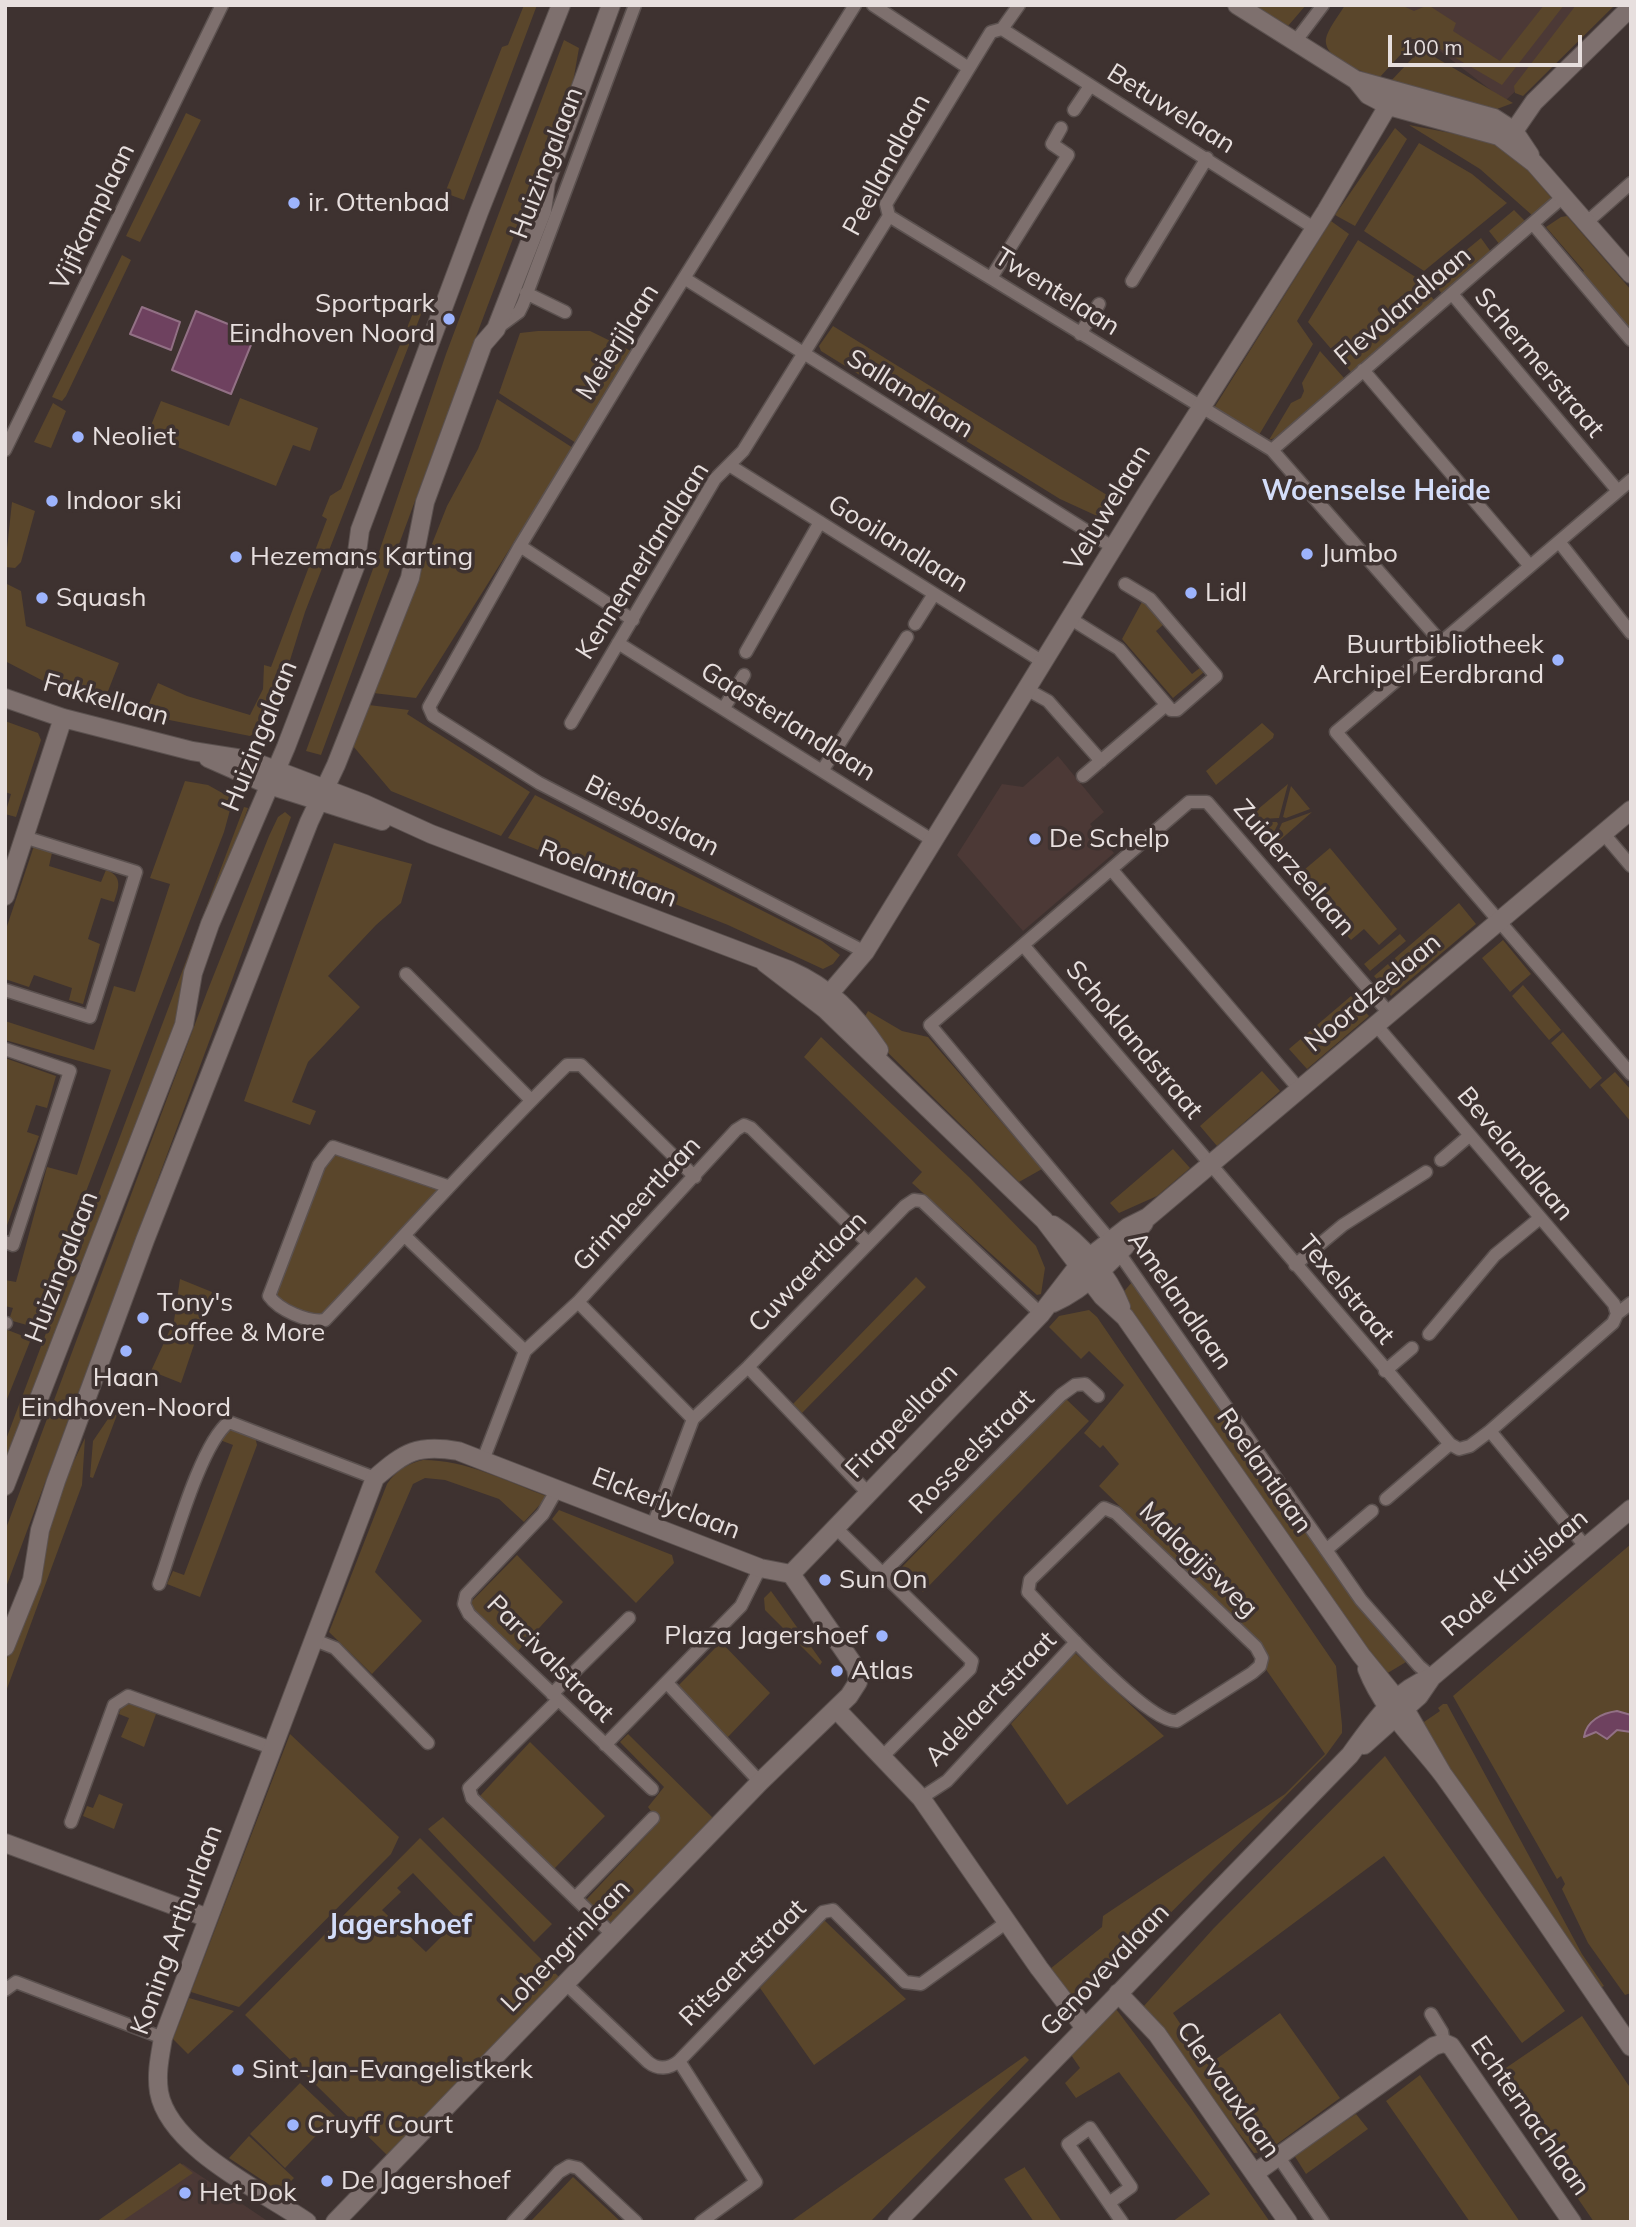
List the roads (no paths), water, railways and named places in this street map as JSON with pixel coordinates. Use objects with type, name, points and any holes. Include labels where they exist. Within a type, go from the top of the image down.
[{"type":"street","name":"Vijfkamplaan","points":[[5,450],[222,5]]},
{"type":"street","name":"Huizingalaan","points":[[5,1486],[184,1025],[193,973],[210,924],[273,778],[355,567],[365,517],[478,212],[561,5]]},
{"type":"street","name":"Huizingalaan","points":[[496,329],[542,211],[546,182],[611,5]]},
{"type":"street","name":"Huizingalaan","points":[[5,1647],[32,1580],[40,1530],[56,1481],[136,1264],[410,578],[425,502],[478,356],[483,344],[496,329],[519,312],[635,5]]},
{"type":"street","name":"Meierijlaan","points":[[429,706],[634,347],[684,278],[855,5]]},
{"type":"street","points":[[873,5],[967,66]]},
{"type":"street","name":"Peellandlaan","points":[[802,354],[889,216],[886,204],[967,66],[991,32],[1002,29],[1019,5]]},
{"type":"street","points":[[1237,5],[1356,80],[1392,99],[1505,130],[1631,274]]},
{"type":"street","points":[[1295,42],[1323,5]]},
{"type":"street","points":[[1505,130],[1631,7]]},
{"type":"street","name":"Betuwelaan","points":[[1002,29],[1314,228]]},
{"type":"street","points":[[1074,110],[1090,86]]},
{"type":"street","name":"Veluwelaan","points":[[832,1001],[1028,690],[1392,99]]},
{"type":"street","points":[[991,278],[1068,155],[1052,144],[1061,128]]},
{"type":"street","points":[[1132,281],[1207,158]]},
{"type":"street","points":[[1587,222],[1631,183]]},
{"type":"street","name":"Flevolandlaan","points":[[1272,450],[1564,196]]},
{"type":"street","name":"Twentelaan","points":[[889,216],[1272,450],[1441,642]]},
{"type":"street","points":[[1533,223],[1631,340]]},
{"type":"street","name":"Sallandlaan","points":[[684,278],[1114,548]]},
{"type":"street","points":[[526,293],[565,312]]},
{"type":"street","name":"Schermerstraat","points":[[1453,295],[1618,491]]},
{"type":"street","points":[[1080,334],[1099,304]]},
{"type":"street","name":"Kennemerlandlaan","points":[[571,723],[634,620],[715,478],[743,451],[802,354]]},
{"type":"street","points":[[1363,370],[1530,566]]},
{"type":"street","name":"Gooilandlaan","points":[[729,465],[1043,662]]},
{"type":"street","points":[[1631,480],[1336,732],[1631,1074]]},
{"type":"street","points":[[746,652],[820,522]]},
{"type":"street","points":[[1560,542],[1631,633]]},
{"type":"street","points":[[520,546],[634,620]]},
{"type":"street","points":[[1071,619],[1119,649],[1166,705],[1177,710],[1216,676],[1150,599],[1125,584]]},
{"type":"street","points":[[915,624],[934,594]]},
{"type":"street","points":[[822,771],[907,637]]},
{"type":"street","name":"Gaasterlandlaan","points":[[618,643],[932,841]]},
{"type":"street","points":[[724,708],[744,675]]},
{"type":"street","points":[[1028,690],[1048,701],[1101,761]]},
{"type":"street","name":"Fakkellaan","points":[[5,698],[63,718],[192,751],[321,796]]},
{"type":"street","points":[[1083,776],[1166,705]]},
{"type":"street","name":"Biesboslaan","points":[[429,706],[433,716],[539,783],[865,952]]},
{"type":"street","points":[[5,895],[63,718]]},
{"type":"street","name":"Roelantlaan","points":[[321,796],[365,804],[431,834],[765,963],[832,1001],[896,1076],[1044,1220],[1088,1268],[1361,1655],[1631,2047]]},
{"type":"street","name":"Zuiderzeelaan","points":[[930,1025],[1189,802],[1207,802],[1382,1019]]},
{"type":"street","name":"Noordzeelaan","points":[[1088,1268],[1631,810]]},
{"type":"street","points":[[1603,833],[1631,866]]},
{"type":"street","points":[[5,990],[90,1017],[136,872],[24,837]]},
{"type":"street","points":[[1111,869],[1299,1089]]},
{"type":"street","name":"Schoklandstraat","points":[[1023,944],[1210,1164]]},
{"type":"street","points":[[406,974],[531,1100]]},
{"type":"street","name":"Bevelandlaan","points":[[1382,1019],[1469,1136],[1614,1304],[1617,1314]]},
{"type":"street","name":"Amelandlaan","points":[[930,1025],[1115,1246],[1361,1600],[1419,1666],[1432,1677]]},
{"type":"street","points":[[5,1049],[70,1071],[13,1245],[5,1242]]},
{"type":"street","points":[[447,1186],[333,1147],[319,1165],[269,1296],[275,1305],[316,1321],[325,1320],[405,1236],[447,1186],[566,1065],[581,1065],[695,1177]]},
{"type":"street","name":"Grimbeertlaan","points":[[483,1460],[525,1351],[578,1302],[736,1130],[744,1125],[751,1128],[868,1243]]},
{"type":"street","points":[[1441,1160],[1469,1136]]},
{"type":"street","name":"Texelstraat","points":[[1210,1164],[1450,1444]]},
{"type":"street","points":[[1295,1265],[1343,1225],[1426,1172]]},
{"type":"street","name":"Cuwaertlaan","points":[[653,1525],[693,1419],[914,1200],[922,1200],[1046,1310]]},
{"type":"street","points":[[1429,1334],[1495,1255],[1540,1218]]},
{"type":"street","points":[[405,1236],[525,1351]]},
{"type":"street","name":"Firapeellaan","points":[[791,1573],[1046,1310],[1066,1298],[1088,1268]]},
{"type":"street","points":[[578,1302],[693,1419]]},
{"type":"street","points":[[1386,1499],[1450,1444],[1459,1449],[1470,1446],[1490,1431],[1613,1323],[1617,1314],[1631,1303]]},
{"type":"street","points":[[1385,1371],[1412,1348]]},
{"type":"street","points":[[748,1367],[869,1494]]},
{"type":"street","name":"Rosseelstraat","points":[[883,1574],[1061,1395],[1075,1385],[1085,1384],[1098,1396]]},
{"type":"street","points":[[159,1584],[204,1460],[217,1431],[229,1422],[375,1478]]},
{"type":"street","points":[[1490,1431],[1585,1546]]},
{"type":"street","name":"Elckerlyclaan","points":[[375,1478],[401,1456],[422,1448],[458,1451],[760,1568],[791,1573]]},
{"type":"street","name":"Koning Arthurlaan","points":[[307,2222],[190,2143],[170,2121],[159,2092],[157,2070],[163,2038],[375,1478]]},
{"type":"street","name":"Parcivalstraat","points":[[556,1490],[543,1514],[466,1595],[464,1604],[468,1614],[652,1789]]},
{"type":"street","name":"Malagijsweg","points":[[1076,1642],[1028,1592],[1030,1580],[1104,1508],[1109,1508],[1256,1647],[1262,1658],[1260,1666]]},
{"type":"street","name":"Rode Kruislaan","points":[[1396,1708],[1631,1509]]},
{"type":"street","points":[[1326,1550],[1371,1511]]},
{"type":"street","points":[[836,1528],[972,1661],[970,1669],[884,1755]]},
{"type":"street","points":[[606,1745],[741,1606],[760,1568]]},
{"type":"street","points":[[791,1573],[856,1668],[858,1682],[836,1709],[884,1755],[922,1798],[1007,1922],[1085,2028]]},
{"type":"street","points":[[613,1935],[472,1798],[469,1788],[629,1618]]},
{"type":"street","points":[[312,1639],[335,1648],[428,1743]]},
{"type":"street","name":"Adelaertstraat","points":[[922,1798],[947,1781],[1076,1642],[1126,1690],[1169,1722],[1177,1721],[1260,1666]]},
{"type":"street","points":[[667,1683],[760,1782]]},
{"type":"street","points":[[71,1822],[114,1705],[128,1696],[272,1748]]},
{"type":"street","name":"Genovevalaan","points":[[897,2222],[1396,1708]]},
{"type":"street","name":"Lohengrinlaan","points":[[335,2222],[760,1782],[836,1709]]},
{"type":"street","name":"Lohengrinlaan","points":[[575,1898],[653,1818]]},
{"type":"street","points":[[5,1843],[208,1918]]},
{"type":"street","name":"Ritsaertstraat","points":[[679,2061],[823,1912],[832,1910],[905,1982],[920,1984],[1007,1922]]},
{"type":"street","points":[[5,1990],[16,1982],[163,2038]]},
{"type":"street","points":[[566,1984],[652,2065],[668,2067],[679,2061],[756,2182],[701,2222]]},
{"type":"street","name":"Clervauxlaan","points":[[1118,1993],[1157,2034],[1288,2222]]},
{"type":"street","name":"Echternachlaan","points":[[1431,2014],[1442,2032],[1444,2043]]},
{"type":"street","name":"Echternachlaan","points":[[1255,2173],[1414,2060],[1444,2043]]},
{"type":"street","name":"Echternachlaan","points":[[1444,2043],[1451,2046],[1572,2222]]},
{"type":"street","points":[[1109,2203],[1131,2188],[1090,2129],[1068,2144],[1122,2222]]},
{"type":"street","points":[[1278,2156],[1323,2222]]},
{"type":"street","points":[[513,2222],[559,2172],[569,2166],[578,2168],[636,2222]]},
{"type":"place","name":"ir. Ottenbad","points":[[294,203]]},
{"type":"place","name":"Sportpark Eindhoven Noord","points":[[449,319]]},
{"type":"place","name":"Neoliet","points":[[78,437]]},
{"type":"place","name":"Indoor ski","points":[[52,501]]},
{"type":"place","name":"Jumbo","points":[[1307,554]]},
{"type":"place","name":"Hezemans Karting","points":[[236,557]]},
{"type":"place","name":"Lidl","points":[[1191,593]]},
{"type":"place","name":"Squash","points":[[42,598]]},
{"type":"place","name":"Buurtbibliotheek Archipel Eerdbrand","points":[[1558,660]]},
{"type":"place","name":"De Schelp","points":[[1035,839]]},
{"type":"place","name":"Tony's Coffee & More","points":[[143,1318]]},
{"type":"place","name":"Haan Eindhoven-Noord","points":[[126,1351]]},
{"type":"place","name":"Sun On","points":[[825,1580]]},
{"type":"place","name":"Plaza Jagershoef","points":[[882,1636]]},
{"type":"place","name":"Atlas","points":[[837,1671]]},
{"type":"place","name":"Sint-Jan-Evangelistkerk","points":[[238,2070]]},
{"type":"place","name":"Cruyff Court","points":[[293,2125]]},
{"type":"place","name":"De Jagershoef","points":[[327,2181]]},
{"type":"place","name":"Het Dok","points":[[185,2193]]},
{"type":"district","name":"Woenselse Heide","points":[[1376,492]]},
{"type":"district","name":"Jagershoef","points":[[400,1926]]}]
